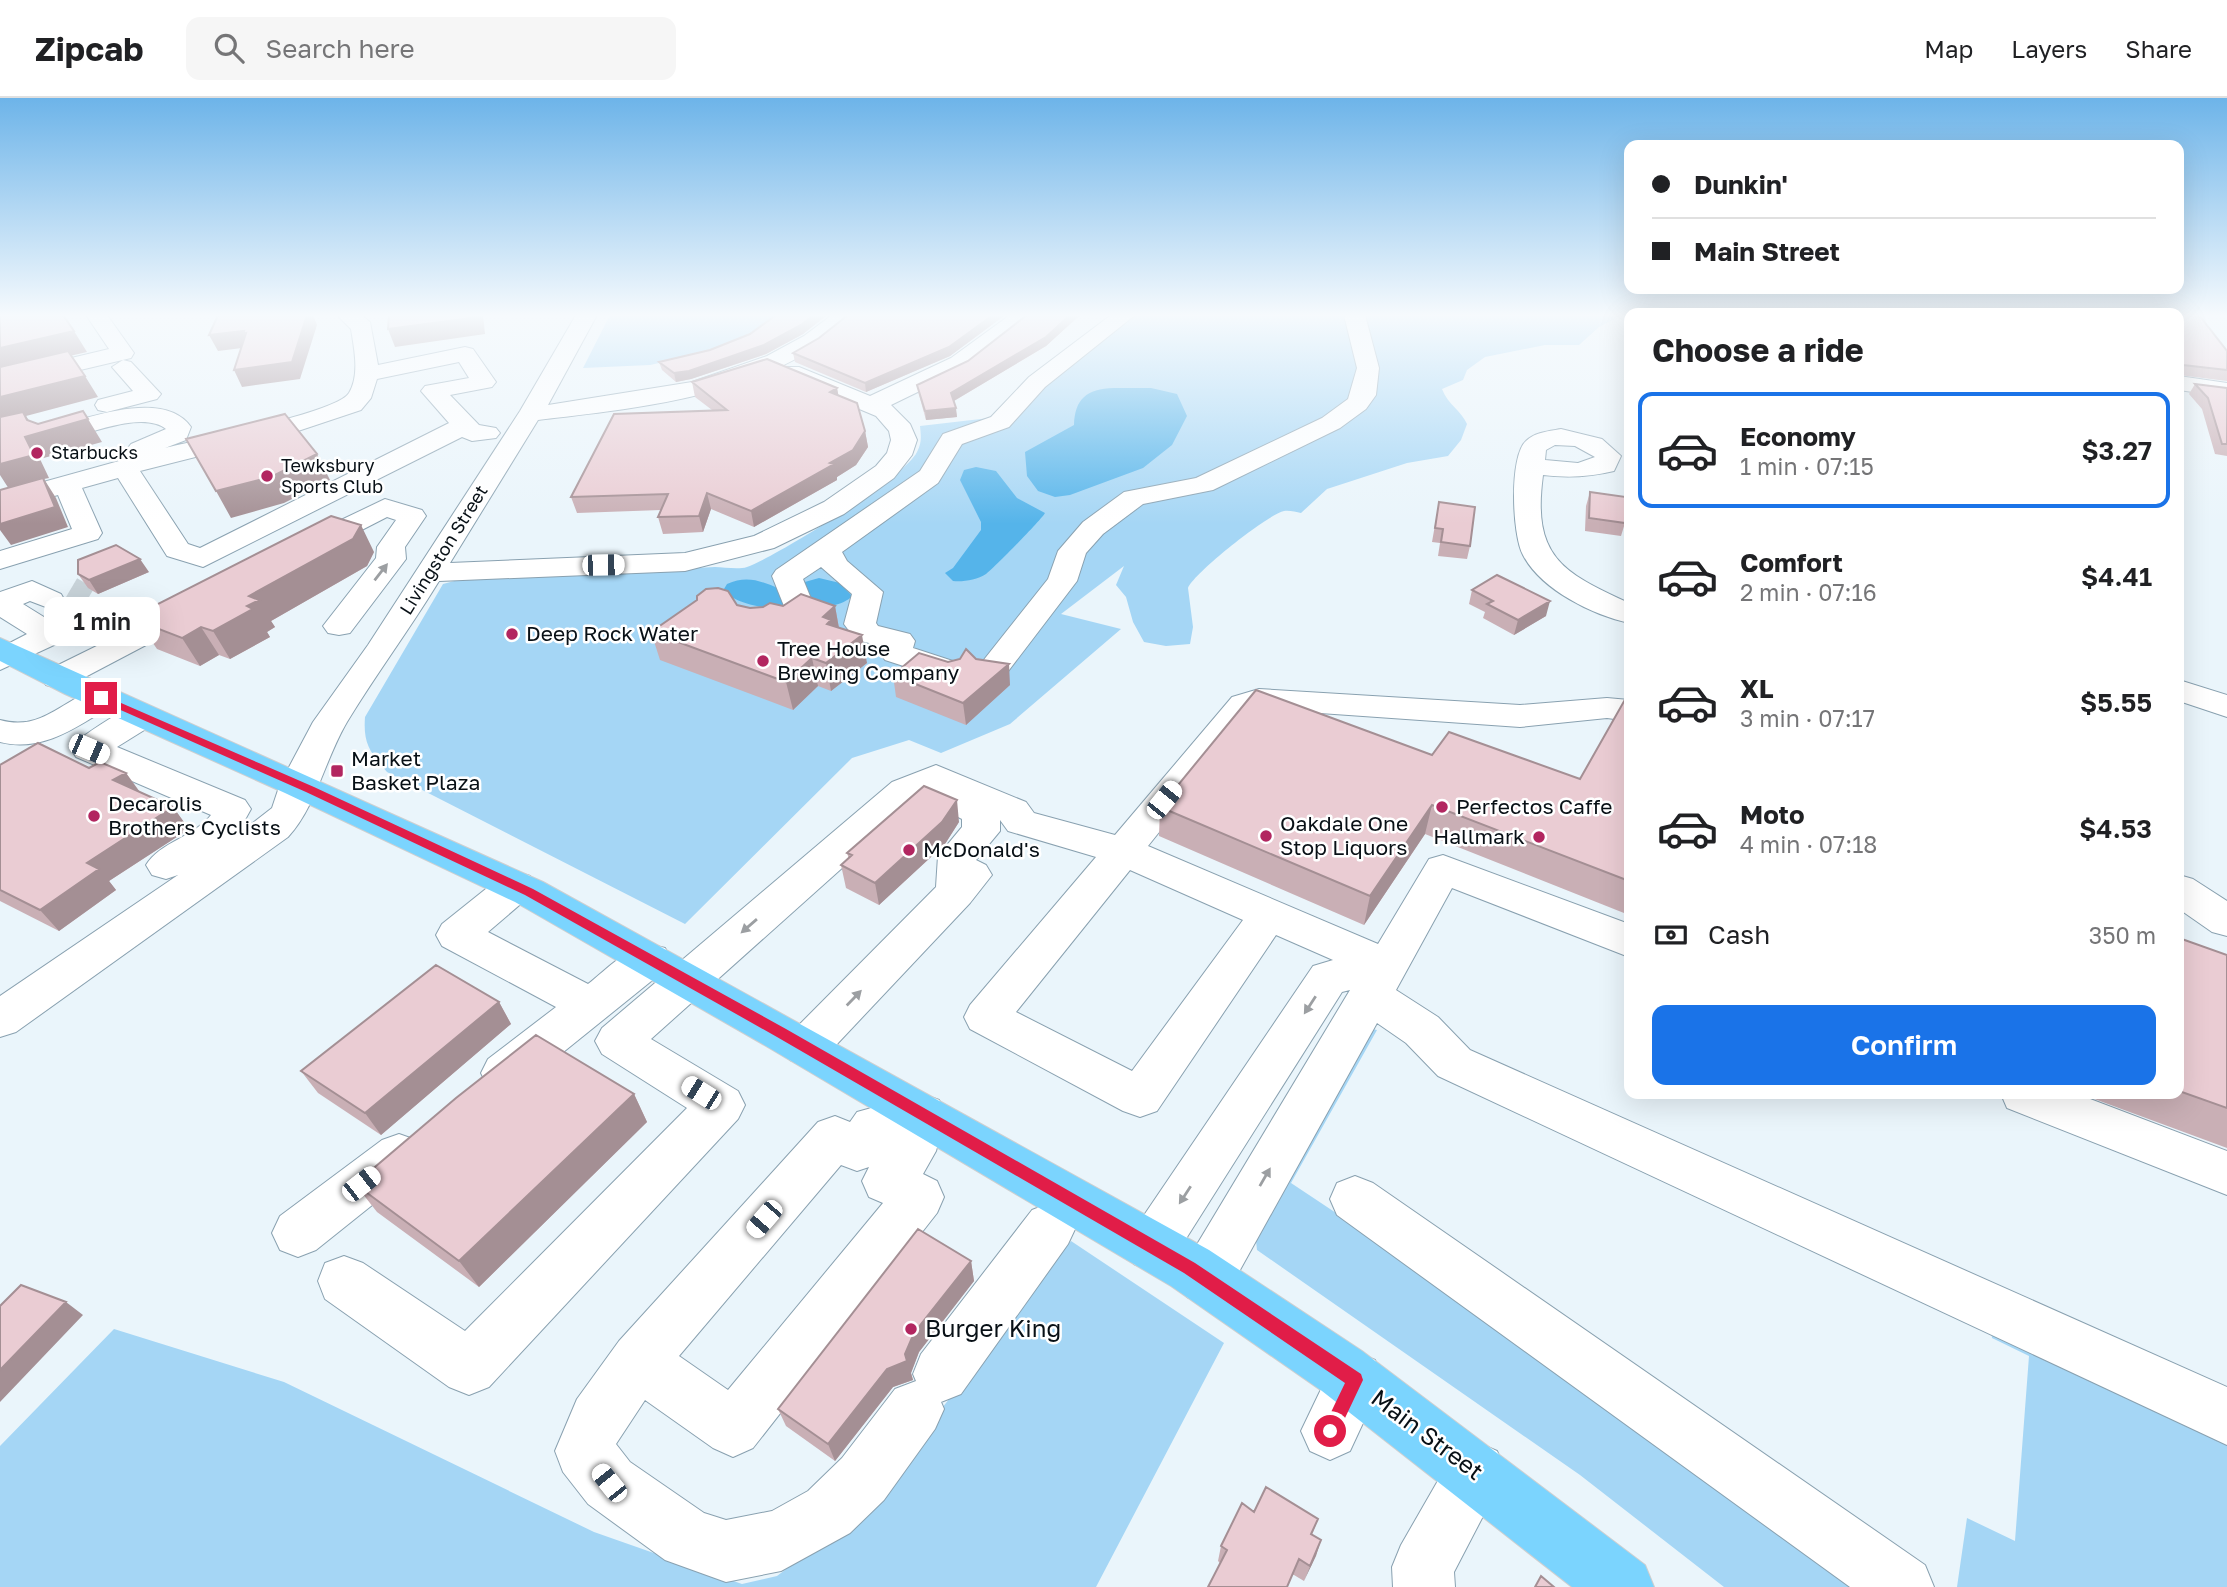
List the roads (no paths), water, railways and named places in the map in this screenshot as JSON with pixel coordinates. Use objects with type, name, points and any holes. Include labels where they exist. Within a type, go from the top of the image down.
[{"type":"main road","name":"Main Street","points":[[3,654],[298,784],[516,886],[806,1047],[1206,1279],[1355,1380],[1623,1587]]},
{"type":"street","points":[[0,485],[154,445],[177,435],[179,427],[173,418],[155,414],[132,415],[45,430],[149,394],[139,384]]},
{"type":"street","points":[[0,503],[335,413],[358,401],[363,384]]},
{"type":"street","points":[[470,384],[433,391],[472,433],[529,416],[712,384]]},
{"type":"street","name":"Livingston Street","points":[[0,1019],[275,828],[289,813],[298,784],[330,722],[397,624],[547,384]]},
{"type":"street","points":[[434,566],[685,562],[764,542],[793,530],[834,508],[886,472],[899,454],[904,440],[893,418],[871,405],[822,384]]},
{"type":"street","points":[[871,405],[914,384]]},
{"type":"street","points":[[757,624],[801,611],[786,580],[789,573],[929,477],[939,465],[952,439],[1000,422],[1035,384]]},
{"type":"street","points":[[991,671],[1062,581],[1072,551],[1093,528],[1134,498],[1204,484],[1331,423],[1357,404],[1364,394],[1365,384]]},
{"type":"street","points":[[2189,384],[2227,390]]},
{"type":"street","points":[[125,468],[177,550],[203,558],[465,425]]},
{"type":"street","points":[[1531,466],[1524,519],[1531,547],[1543,564],[1568,584],[1624,612]]},
{"type":"street","points":[[0,560],[89,533],[67,484]]},
{"type":"street","points":[[280,561],[384,507],[412,516],[391,547],[391,559],[339,625],[397,624]]},
{"type":"street","points":[[826,550],[835,566],[868,592],[860,624],[867,633],[899,641],[896,653],[950,671]]},
{"type":"street","points":[[58,678],[220,593]]},
{"type":"street","points":[[0,603],[62,607]]},
{"type":"street","points":[[0,603],[62,607]]},
{"type":"street","points":[[3,654],[62,607]]},
{"type":"street","points":[[2184,692],[2227,707]]},
{"type":"street","points":[[0,731],[14,737],[41,732],[101,698]]},
{"type":"street","points":[[1267,917],[1140,1097],[986,1017],[1244,704],[1259,699],[1520,716],[1607,708],[1624,710]]},
{"type":"street","points":[[142,716],[89,749],[232,808],[230,818],[213,835],[166,865]]},
{"type":"street","points":[[471,1098],[590,1005],[669,969],[794,888],[905,791],[936,778],[1013,811],[1021,822],[1123,851],[1267,917],[1379,981],[1454,1063],[2227,1416]]},
{"type":"street","points":[[794,888],[835,873],[918,797],[931,794],[948,796],[981,813],[981,831],[957,856],[956,893]]},
{"type":"street","points":[[806,1047],[1021,822]]},
{"type":"street","points":[[1206,1279],[1443,869],[1624,939]]},
{"type":"street","points":[[516,886],[457,935],[590,1005]]},
{"type":"street","points":[[2184,892],[2227,921]]},
{"type":"street","points":[[344,1281],[469,1367],[721,1105],[618,1041],[669,969]]},
{"type":"street","points":[[1152,1247],[1328,978],[1379,981]]},
{"type":"street","points":[[2037,1099],[2227,1173]]},
{"type":"street","points":[[872,1165],[912,1151],[922,1114]]},
{"type":"street","points":[[298,1233],[428,1132]]},
{"type":"street","points":[[639,1362],[733,1428],[919,1197],[835,1137],[639,1362],[597,1419],[584,1451],[609,1483],[687,1538],[726,1551],[781,1540],[829,1512],[863,1479],[1050,1227]]},
{"type":"street","points":[[1355,1199],[1903,1587]]},
{"type":"street","points":[[1330,1431],[1355,1380]]},
{"type":"street","points":[[1424,1587],[1423,1567],[1476,1472]]},
{"type":"water","points":[[1114,388],[1151,388],[1177,394],[1187,416],[1172,445],[1143,468],[1070,495],[1055,497],[1038,491],[1027,476],[1025,452],[1074,425],[1077,408],[1089,393]]},
{"type":"water","points":[[976,467],[996,471],[1017,498],[1045,513],[986,574],[970,580],[953,581],[945,573],[953,568],[981,530],[981,522],[960,480],[964,470]]},
{"type":"water","points":[[819,578],[840,583],[852,596],[827,607],[786,609],[747,603],[732,597],[724,589],[727,584],[741,580],[760,582],[780,589]]},
{"type":"tunnel","points":[[69,592],[86,602]]},
{"type":"place","name":"Starbucks","points":[[37,453]]},
{"type":"place","name":"Tewksbury Sports Club","points":[[267,476]]},
{"type":"place","name":"Deep Rock Water","points":[[512,634]]},
{"type":"place","name":"Tree House Brewing Company","points":[[763,661]]},
{"type":"place","name":"Market Basket Plaza","points":[[337,771]]},
{"type":"place","name":"Perfectos Caffe","points":[[1442,807]]},
{"type":"place","name":"Decarolis Brothers Cyclists","points":[[94,816]]},
{"type":"place","name":"Oakdale One Stop Liquors","points":[[1266,836]]},
{"type":"place","name":"Hallmark","points":[[1539,837]]},
{"type":"place","name":"McDonald's","points":[[909,850]]},
{"type":"place","name":"Burger King","points":[[911,1329]]}]
